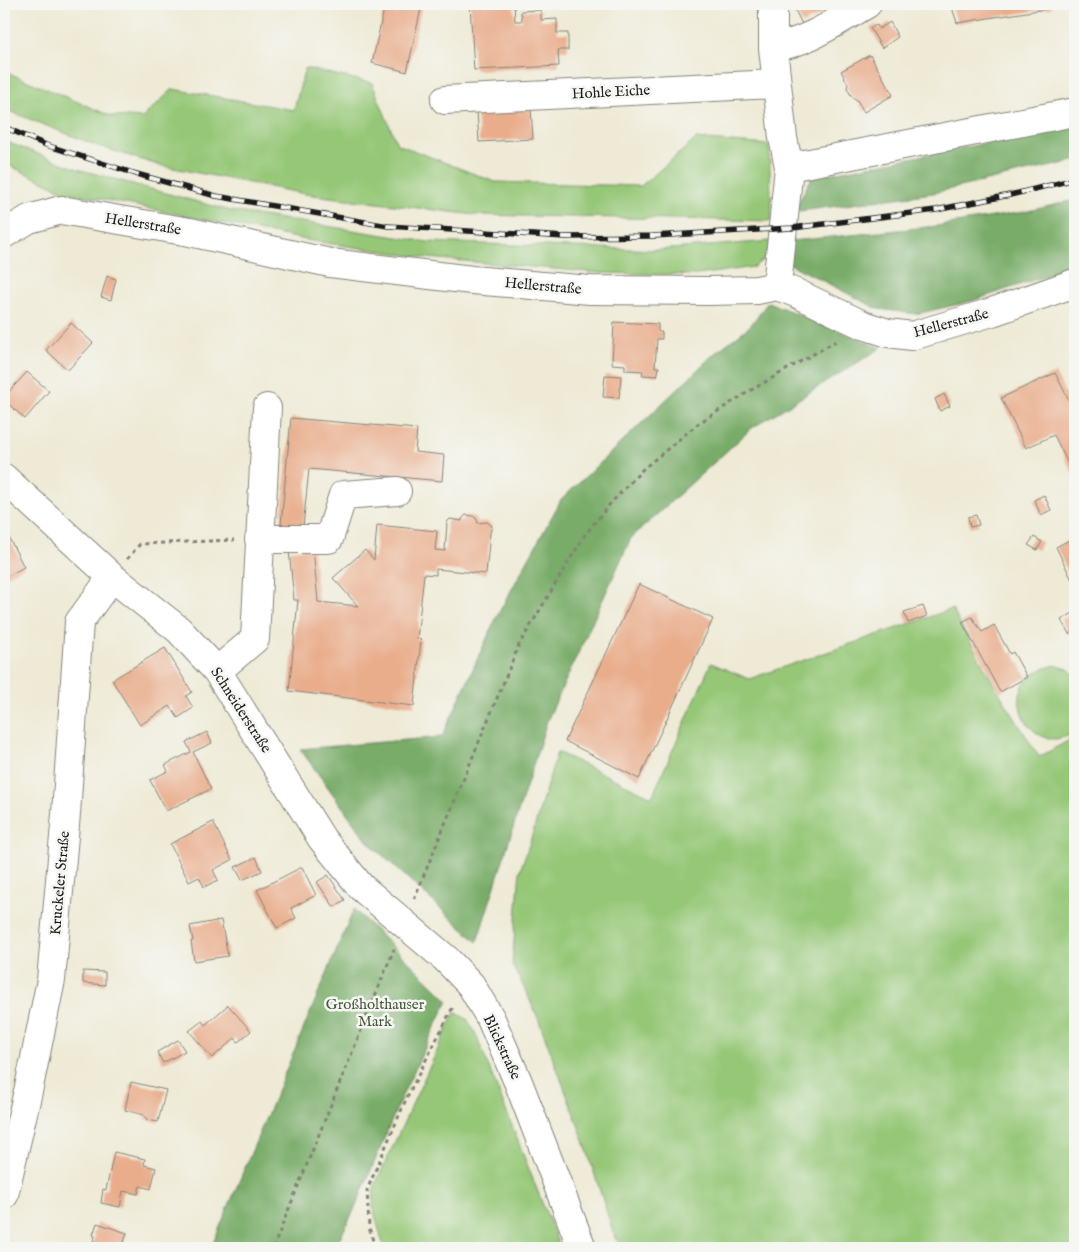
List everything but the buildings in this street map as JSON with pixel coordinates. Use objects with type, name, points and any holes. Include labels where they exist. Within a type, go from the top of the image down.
[{"type":"street","points":[[773,4],[773,48],[783,138],[790,167],[777,286]]},
{"type":"street","points":[[773,48],[790,45],[819,32],[867,4]]},
{"type":"street","name":"Hohle Eiche","points":[[445,100],[777,84]]},
{"type":"street","points":[[790,167],[1075,112]]},
{"type":"street","name":"Hellerstraße","points":[[4,234],[29,219],[61,210],[190,232],[330,263],[472,280],[590,290],[718,291],[757,290],[777,286],[863,325],[888,333],[912,336],[992,312],[1075,283]]},
{"type":"street","points":[[218,671],[255,639],[267,408]]},
{"type":"street","name":"Schneiderstraße","points":[[4,478],[112,577],[179,630],[218,671],[322,839],[361,887]]},
{"type":"street","points":[[259,539],[329,539],[343,495],[397,491]]},
{"type":"street","name":"Kruckeler Straße","points":[[4,1195],[51,980],[66,814],[79,622],[112,577]]},
{"type":"street","name":"Blickstraße","points":[[361,887],[446,959],[471,985],[492,1019],[582,1248]]},
{"type":"path","points":[[411,907],[519,645],[584,536],[609,505],[643,469],[699,423],[863,325]]},
{"type":"path","points":[[112,577],[140,544],[259,539]]},
{"type":"path","points":[[273,1248],[396,944]]},
{"type":"path","points":[[375,1248],[369,1227],[367,1190],[406,1097],[452,1008],[471,985]]},
{"type":"green space","points":[[305,68],[372,83],[397,144],[495,182],[641,186],[696,139],[769,145],[772,221],[475,215],[305,194],[158,165],[95,145],[4,109],[4,71],[111,116],[142,118],[173,89],[294,110]]},
{"type":"green space","points":[[1075,126],[1075,161],[933,193],[793,212],[812,177]]},
{"type":"green space","points":[[4,141],[78,169],[231,211],[428,242],[658,250],[771,241],[764,259],[754,267],[697,275],[600,273],[428,258],[306,240],[66,192],[4,163]]},
{"type":"green space","points":[[1075,200],[1075,266],[972,301],[916,314],[878,309],[790,264],[792,241],[937,226],[1024,212]]},
{"type":"green space","points":[[768,302],[881,348],[752,428],[631,538],[547,721],[477,942],[368,842],[300,749],[442,737],[497,616],[561,500],[715,353],[750,326]]},
{"type":"green space","points":[[952,609],[995,686],[1039,757],[1075,737],[1075,1248],[623,1248],[615,1238],[584,1141],[538,1018],[512,965],[520,871],[557,752],[652,797],[711,663],[749,679]]},
{"type":"green space","points":[[1055,665],[1068,669],[1075,675],[1075,731],[1061,738],[1048,738],[1036,732],[1027,722],[1021,710],[1020,696],[1024,683],[1036,672]]},
{"type":"green space","name":"Großholthauser Mark","points":[[354,909],[448,1000],[402,1096],[356,1206],[335,1248],[211,1248]]},
{"type":"green space","points":[[455,1012],[467,1019],[475,1032],[560,1248],[384,1248],[373,1208],[374,1187]]},
{"type":"railway","points":[[4,127],[46,145],[133,173],[216,196],[388,226],[565,237],[653,236],[792,228],[936,210],[1075,179]]}]
